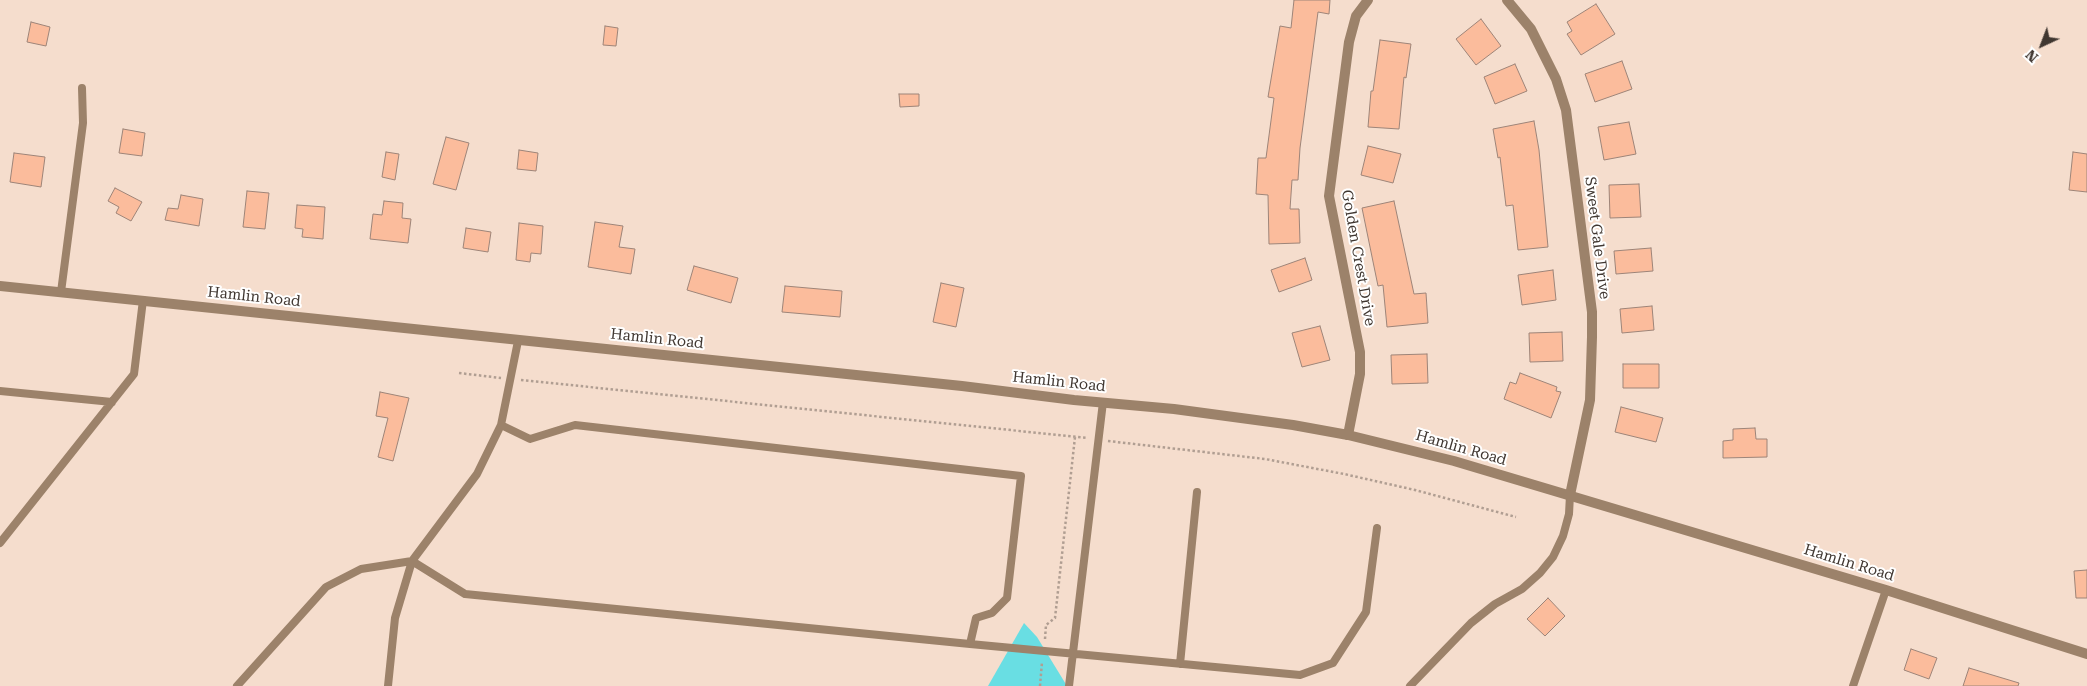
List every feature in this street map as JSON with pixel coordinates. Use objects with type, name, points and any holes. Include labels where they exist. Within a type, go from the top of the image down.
[{"type":"street","name":"Golden Crest Drive","points":[[1348,435],[1360,374],[1360,352],[1329,196],[1349,42],[1356,16],[1368,0]]},
{"type":"street","name":"Sweet Gale Drive","points":[[1507,0],[1531,29],[1556,79],[1566,110],[1592,312],[1590,400],[1570,496]]},
{"type":"street","name":"Hamlin Road","points":[[0,286],[518,341],[820,370],[1239,417],[1348,435],[1454,461],[1886,590],[2087,654]]},
{"type":"lane","points":[[61,292],[83,123],[82,88]]},
{"type":"lane","points":[[0,544],[134,374],[143,300]]},
{"type":"lane","points":[[388,686],[395,618],[412,561],[477,474],[501,425],[518,341]]},
{"type":"lane","points":[[0,391],[112,402]]},
{"type":"lane","points":[[1069,686],[1103,402]]},
{"type":"lane","points":[[501,425],[530,439],[575,425],[1022,476],[1007,598],[992,613],[976,618],[970,644]]},
{"type":"lane","points":[[1180,664],[1197,492]]},
{"type":"lane","points":[[1410,686],[1471,624],[1495,604],[1522,589],[1540,574],[1553,558],[1563,536],[1569,514],[1570,496]]},
{"type":"lane","points":[[238,686],[326,587],[361,569],[412,561],[465,594],[1300,675],[1333,663],[1366,612],[1377,528]]},
{"type":"lane","points":[[1853,686],[1886,590]]},
{"type":"path","points":[[459,373],[501,378]]},
{"type":"path","points":[[522,380],[1077,437],[1055,618],[1046,625],[1045,631]]},
{"type":"path","points":[[1116,442],[1265,459],[1344,474],[1415,490],[1516,518]]},
{"type":"path","points":[[1040,686],[1042,664]]},
{"type":"water","points":[[1024,623],[1037,637],[1067,686],[988,686]]},
{"type":"building","points":[[1294,0],[1330,0],[1329,14],[1318,12],[1300,148],[1298,180],[1292,180],[1290,209],[1299,209],[1300,243],[1269,244],[1268,195],[1256,194],[1258,158],[1266,158],[1274,98],[1268,97],[1280,26],[1291,28]]},
{"type":"building","points":[[1596,4],[1615,34],[1581,55],[1567,34],[1572,31],[1567,22]]},
{"type":"building","points":[[1481,19],[1501,46],[1476,65],[1456,39]]},
{"type":"building","points":[[31,22],[50,27],[46,46],[27,42]]},
{"type":"building","points":[[605,26],[618,28],[616,46],[603,45]]},
{"type":"building","points":[[1380,40],[1411,44],[1406,78],[1404,77],[1399,129],[1368,127],[1371,91],[1373,91]]},
{"type":"building","points":[[1622,61],[1632,89],[1595,102],[1585,74]]},
{"type":"building","points":[[1515,64],[1527,91],[1495,104],[1484,77]]},
{"type":"building","points":[[899,94],[919,94],[919,106],[900,107]]},
{"type":"building","points":[[1534,121],[1539,150],[1548,247],[1518,250],[1513,205],[1506,206],[1500,157],[1498,158],[1493,129]]},
{"type":"building","points":[[1629,122],[1636,154],[1604,160],[1598,127]]},
{"type":"building","points":[[123,129],[145,133],[142,156],[119,153]]},
{"type":"building","points":[[446,137],[469,143],[456,190],[433,184]]},
{"type":"building","points":[[1368,146],[1401,154],[1393,183],[1361,175]]},
{"type":"building","points":[[519,150],[538,153],[536,171],[517,169]]},
{"type":"building","points":[[386,152],[399,154],[395,180],[382,177]]},
{"type":"building","points":[[2073,152],[2087,154],[2087,192],[2069,190]]},
{"type":"building","points":[[14,153],[45,157],[41,187],[10,182]]},
{"type":"building","points":[[1639,184],[1641,217],[1610,218],[1609,185]]},
{"type":"building","points":[[115,188],[142,202],[131,221],[116,213],[119,207],[108,201]]},
{"type":"building","points":[[247,191],[269,193],[265,229],[243,227]]},
{"type":"building","points":[[181,195],[203,199],[199,226],[165,220],[168,208],[178,209]]},
{"type":"building","points":[[384,201],[403,203],[402,218],[411,219],[408,243],[370,239],[373,214],[382,215]]},
{"type":"building","points":[[1394,201],[1414,294],[1426,293],[1428,323],[1387,327],[1383,285],[1378,286],[1362,208]]},
{"type":"building","points":[[297,205],[325,207],[323,239],[302,237],[303,229],[295,228]]},
{"type":"building","points":[[595,222],[623,226],[619,247],[635,249],[631,274],[588,267]]},
{"type":"building","points":[[519,223],[543,226],[541,254],[531,253],[530,262],[516,260]]},
{"type":"building","points":[[466,228],[491,232],[488,252],[463,248]]},
{"type":"building","points":[[1651,248],[1653,271],[1616,274],[1614,251]]},
{"type":"building","points":[[1305,258],[1312,280],[1279,292],[1271,270]]},
{"type":"building","points":[[694,266],[738,278],[731,303],[687,290]]},
{"type":"building","points":[[1553,270],[1556,300],[1522,305],[1518,275]]},
{"type":"building","points":[[941,283],[964,288],[956,327],[933,322]]},
{"type":"building","points":[[785,286],[842,291],[840,317],[782,312]]},
{"type":"building","points":[[1652,306],[1654,330],[1622,333],[1620,309]]},
{"type":"building","points":[[1320,326],[1330,360],[1302,367],[1292,333]]},
{"type":"building","points":[[1562,332],[1563,361],[1530,362],[1529,333]]},
{"type":"building","points":[[1427,354],[1428,383],[1392,384],[1391,355]]},
{"type":"building","points":[[1623,364],[1659,364],[1659,388],[1623,388]]},
{"type":"building","points":[[1520,373],[1557,387],[1556,391],[1561,392],[1551,418],[1504,399],[1510,382],[1516,384]]},
{"type":"building","points":[[380,392],[409,398],[393,461],[378,457],[388,418],[376,416]]},
{"type":"building","points":[[1621,407],[1663,418],[1656,442],[1615,432]]},
{"type":"building","points":[[1755,428],[1756,439],[1767,439],[1767,457],[1723,458],[1723,441],[1733,440],[1733,429]]},
{"type":"building","points":[[2087,570],[2087,598],[2076,598],[2074,571]]},
{"type":"building","points":[[1548,598],[1565,616],[1545,636],[1527,619]]},
{"type":"building","points":[[1911,649],[1937,658],[1929,679],[1904,670]]},
{"type":"building","points":[[1969,668],[2019,683],[2018,686],[1963,686]]}]
